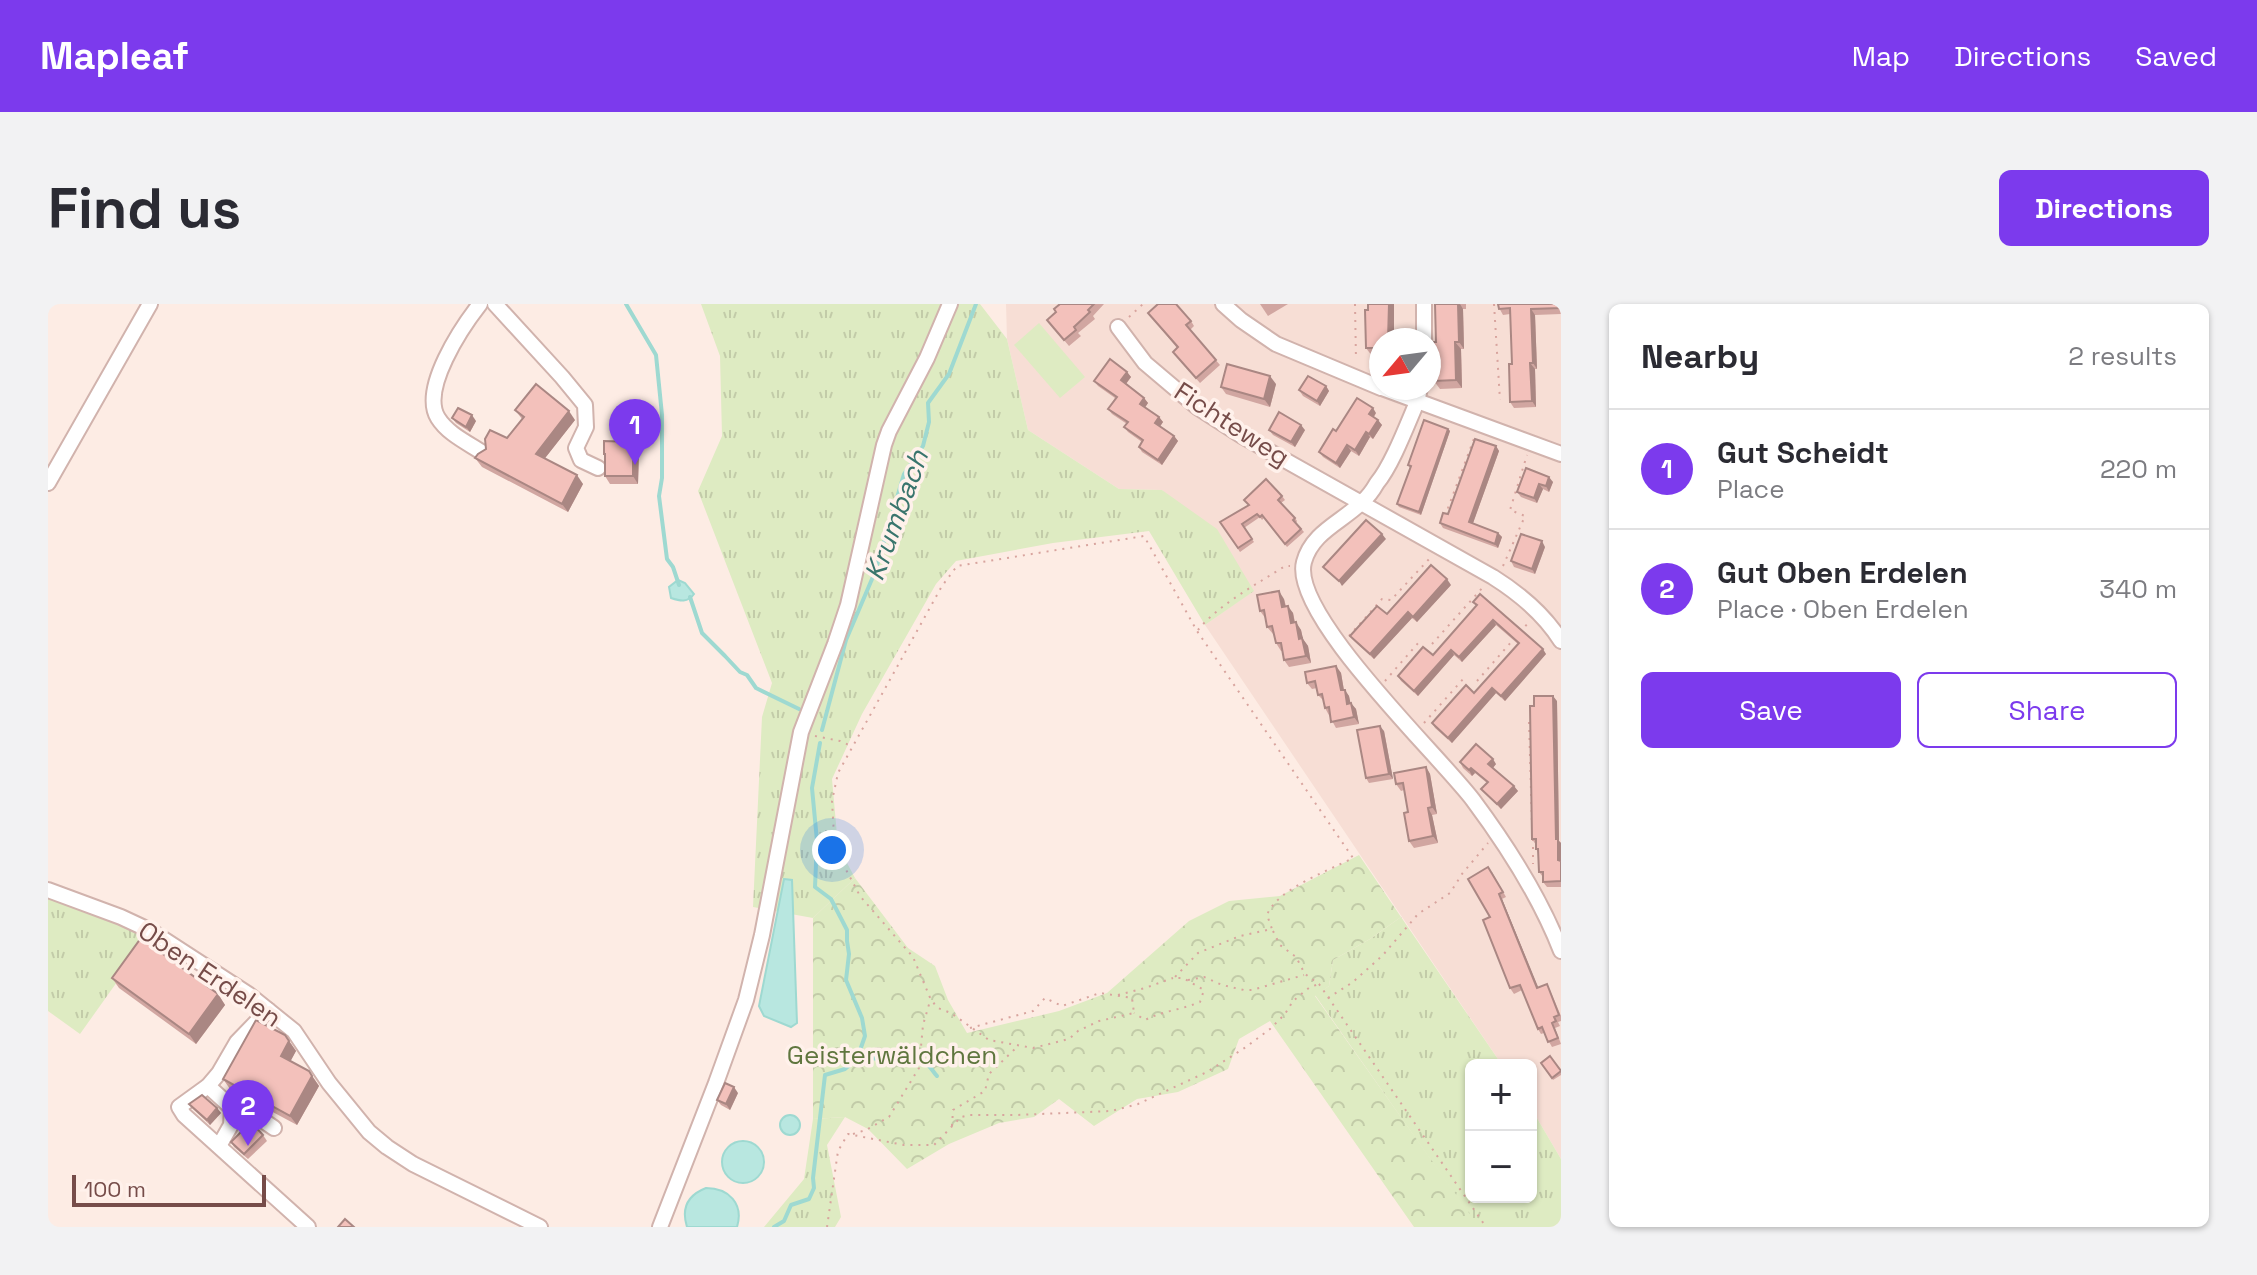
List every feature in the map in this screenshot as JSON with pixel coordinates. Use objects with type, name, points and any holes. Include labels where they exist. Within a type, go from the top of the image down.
[{"type":"street","points":[[48,483],[150,304]]},
{"type":"street","points":[[480,304],[467,321],[441,369],[433,396],[434,410],[439,420],[483,453]]},
{"type":"street","points":[[495,304],[585,405],[586,427],[576,448],[581,460],[598,468]]},
{"type":"street","points":[[660,1227],[746,1000],[762,935],[801,732],[848,605],[870,501],[889,431],[927,358],[950,304]]},
{"type":"street","points":[[1223,304],[1276,344],[1369,383]]},
{"type":"street","points":[[1424,304],[1424,328]]},
{"type":"street","name":"Fichteweg","points":[[1123,323],[1145,363],[1197,407],[1242,436],[1495,578],[1538,612],[1561,641]]},
{"type":"street","points":[[1417,400],[1380,480],[1361,503],[1310,546],[1303,565],[1304,579],[1314,603],[1340,646],[1471,797],[1554,913],[1561,951]]},
{"type":"street","points":[[1430,400],[1479,423],[1561,454]]},
{"type":"street","name":"Oben Erdelen","points":[[48,890],[151,931],[248,994],[294,1031],[329,1083],[369,1132],[387,1147],[413,1164],[540,1227]]},
{"type":"street","points":[[268,1010],[237,1042],[208,1086],[179,1107],[184,1115],[308,1227]]},
{"type":"street","points":[[208,1086],[232,1108],[245,1108],[274,1128]]},
{"type":"street","points":[[219,1146],[231,1125],[232,1108]]},
{"type":"path","points":[[1123,323],[1143,304]]},
{"type":"path","points":[[1355,304],[1355,378]]},
{"type":"path","points":[[1494,304],[1500,400]]},
{"type":"path","points":[[1444,517],[1479,423]]},
{"type":"path","points":[[1432,644],[1495,578],[1525,516],[1510,510],[1531,443]]},
{"type":"path","points":[[1174,978],[1204,990],[1200,1002],[1175,1011],[1163,1011],[1145,1020],[1134,1013],[1099,1021],[1069,1039],[1033,1048],[989,1040],[951,1013],[938,1008],[931,1000],[913,957],[860,896],[843,864],[834,835],[832,801],[838,773],[942,586],[957,566],[1144,536],[1197,631],[1353,858],[1280,896],[1267,915],[1272,929],[1280,945],[1296,957],[1305,974],[1319,984],[1486,1227]]},
{"type":"path","points":[[1340,646],[1382,599],[1391,600],[1441,546]]},
{"type":"path","points":[[1197,631],[1205,620],[1285,566],[1303,565]]},
{"type":"path","points":[[1477,681],[1538,612]]},
{"type":"path","points":[[1376,690],[1419,642]]},
{"type":"path","points":[[1415,733],[1464,678]]},
{"type":"path","points":[[1529,722],[1533,864]]},
{"type":"path","points":[[801,732],[852,746]]},
{"type":"path","points":[[1328,998],[1353,982],[1383,955],[1418,914],[1450,893],[1496,832]]},
{"type":"path","points":[[1115,995],[1174,978],[1198,953],[1240,936],[1272,929]]},
{"type":"path","points":[[1186,981],[1204,977],[1222,985],[1252,990],[1305,974]]},
{"type":"path","points":[[848,1134],[904,1145],[934,1145],[961,1117],[970,1115],[1111,1111],[1138,1104],[1207,1072],[1233,1055],[1270,1029],[1293,1001],[1310,987],[1319,984]]},
{"type":"path","points":[[970,1028],[1033,1011],[1045,998],[1062,1006],[1100,993],[1115,995],[1132,998],[1134,1013]]},
{"type":"path","points":[[827,1227],[838,1151],[848,1134],[866,1130],[889,1117],[919,1068],[923,1025],[931,1000]]},
{"type":"path","points":[[952,1128],[953,1110],[985,1091],[989,1074],[1018,1046]]},
{"type":"shaded area","points":[[1006,304],[1561,304],[1561,1159],[1537,1118],[1537,1059],[1498,1059],[1205,625],[1253,591],[1162,490],[1119,489],[1028,430],[1007,339]]},
{"type":"green space","points":[[701,304],[980,304],[1007,339],[1028,430],[1119,489],[1162,490],[1217,529],[1254,591],[1205,625],[1149,531],[1053,543],[956,561],[936,584],[862,714],[832,779],[838,846],[855,878],[813,918],[753,907],[762,717],[772,683],[698,491],[722,436],[720,356]]},
{"type":"green space","points":[[1039,323],[1085,377],[1060,398],[1014,345]]},
{"type":"green space","name":"Geisterwäldchen","points":[[1359,855],[1401,917],[1333,960],[1329,986],[1315,996],[1479,1227],[1414,1227],[1270,1021],[1239,1039],[1228,1069],[1178,1092],[1137,1099],[1094,1126],[1059,1099],[1034,1117],[999,1123],[949,1144],[907,1169],[868,1129],[845,1117],[813,1119],[813,918],[855,878],[908,948],[935,966],[948,1000],[967,1033],[1059,1011],[1107,993],[1189,921],[1229,901],[1280,896]]},
{"type":"green space","points":[[48,896],[149,937],[80,1034],[48,1011]]},
{"type":"green space","points":[[1401,917],[1498,1059],[1465,1059],[1465,1203],[1537,1203],[1537,1118],[1561,1159],[1561,1227],[1478,1227],[1315,995],[1329,986],[1333,960]]},
{"type":"green space","points":[[845,1117],[827,1145],[841,1217],[835,1227],[764,1227],[804,1179],[813,1119]]},
{"type":"water","points":[[678,580],[694,594],[689,599],[671,598],[669,587]]},
{"type":"water","points":[[784,879],[792,880],[797,1023],[791,1027],[764,1016],[759,1006]]},
{"type":"water","points":[[790,1115],[797,1118],[800,1125],[797,1132],[790,1135],[783,1132],[780,1125],[783,1118]]},
{"type":"water","points":[[743,1141],[758,1147],[764,1162],[758,1177],[743,1183],[728,1177],[722,1162],[728,1147]]},
{"type":"water","points":[[706,1188],[722,1191],[733,1199],[738,1211],[737,1227],[687,1227],[685,1214],[690,1198]]},
{"type":"building","points":[[1060,304],[1094,304],[1074,327],[1076,330],[1064,340],[1047,320]]},
{"type":"building","points":[[1158,304],[1176,304],[1191,321],[1186,325],[1216,360],[1196,378],[1173,352],[1178,347],[1148,313]]},
{"type":"building","points":[[1368,304],[1389,304],[1388,328],[1369,328],[1369,348],[1366,348],[1365,310],[1368,310]]},
{"type":"building","points":[[1435,304],[1458,304],[1456,380],[1441,381],[1441,328],[1436,328]]},
{"type":"building","points":[[1498,304],[1561,304],[1561,308],[1531,309],[1532,401],[1510,402],[1510,308],[1499,309]]},
{"type":"building","points":[[1110,359],[1127,372],[1121,380],[1144,398],[1140,404],[1159,417],[1155,423],[1174,436],[1158,460],[1139,447],[1143,440],[1124,427],[1128,422],[1108,409],[1117,397],[1094,381]]},
{"type":"building","points":[[1227,364],[1270,376],[1264,399],[1221,387]]},
{"type":"building","points":[[1308,376],[1326,386],[1317,401],[1299,390]]},
{"type":"building","points":[[536,384],[569,411],[536,454],[577,475],[562,504],[475,458],[486,449],[485,439],[490,430],[507,438],[524,417],[515,410]]},
{"type":"building","points":[[1357,398],[1373,408],[1369,414],[1378,420],[1355,450],[1347,445],[1336,463],[1319,452]]},
{"type":"building","points":[[458,408],[472,415],[466,427],[452,418]]},
{"type":"building","points":[[1279,412],[1301,425],[1291,442],[1269,430]]},
{"type":"building","points":[[1424,420],[1448,429],[1419,512],[1397,504]]},
{"type":"building","points":[[1475,439],[1496,446],[1469,522],[1498,533],[1495,544],[1440,523],[1443,513],[1448,514]]},
{"type":"building","points":[[604,441],[633,442],[633,476],[605,476]]},
{"type":"building","points":[[1526,468],[1549,477],[1546,486],[1539,484],[1534,498],[1517,492]]},
{"type":"building","points":[[1266,479],[1282,496],[1278,500],[1301,529],[1285,544],[1262,515],[1257,514],[1242,524],[1252,539],[1238,548],[1220,522],[1249,505],[1244,500]]},
{"type":"building","points":[[1366,520],[1382,534],[1339,581],[1323,567]]},
{"type":"building","points":[[1521,534],[1542,541],[1532,569],[1511,561]]},
{"type":"building","points":[[1431,565],[1447,579],[1413,617],[1408,612],[1370,654],[1350,636],[1377,606],[1387,614]]},
{"type":"building","points":[[1279,591],[1282,607],[1288,606],[1291,623],[1296,622],[1306,656],[1284,660],[1281,643],[1276,643],[1272,626],[1267,627],[1264,610],[1260,611],[1257,595]]},
{"type":"building","points":[[1480,594],[1543,649],[1501,696],[1492,688],[1448,738],[1432,723],[1466,685],[1474,693],[1519,643],[1493,620],[1459,657],[1451,650],[1414,691],[1398,676],[1423,647],[1433,655],[1477,605],[1473,602]]},
{"type":"building","points":[[1336,666],[1341,690],[1345,690],[1347,704],[1351,703],[1354,717],[1331,722],[1329,707],[1325,708],[1322,694],[1318,695],[1315,681],[1307,683],[1305,672]]},
{"type":"building","points":[[1534,696],[1553,696],[1556,839],[1561,881],[1543,882],[1536,839],[1532,839],[1530,706],[1534,706]]},
{"type":"building","points":[[1380,726],[1389,774],[1366,778],[1357,730]]},
{"type":"building","points":[[1476,744],[1493,759],[1488,764],[1514,786],[1497,804],[1481,789],[1488,782],[1460,762]]},
{"type":"building","points":[[1426,767],[1433,836],[1409,841],[1403,783],[1396,784],[1394,773]]},
{"type":"building","points":[[1488,867],[1503,892],[1499,894],[1537,988],[1547,984],[1559,1015],[1554,1017],[1556,1021],[1552,1023],[1558,1038],[1548,1042],[1542,1027],[1538,1029],[1520,985],[1510,988],[1483,920],[1490,917],[1468,879]]},
{"type":"building","points":[[141,938],[218,994],[189,1034],[112,978]]},
{"type":"building","points":[[256,1020],[285,1035],[289,1041],[281,1056],[309,1071],[312,1076],[290,1116],[223,1079]]},
{"type":"building","points":[[1550,1056],[1561,1071],[1552,1078],[1541,1063]]},
{"type":"building","points":[[725,1083],[734,1087],[726,1104],[717,1100]]},
{"type":"building","points":[[202,1095],[217,1108],[207,1120],[189,1104]]},
{"type":"building","points":[[251,1122],[263,1135],[244,1154],[231,1142]]},
{"type":"building","points":[[345,1219],[354,1227],[338,1227]]},
{"type":"waterway","points":[[626,304],[656,355],[662,415],[659,496],[667,559],[679,585]]},
{"type":"waterway","name":"Krumbach","points":[[822,730],[846,640],[875,572],[904,474],[923,446],[929,422],[928,403],[949,374],[976,304]]},
{"type":"waterway","points":[[690,597],[702,633],[740,672],[747,675],[756,688],[799,709]]},
{"type":"waterway","name":"Krumbach","points":[[774,1227],[784,1221],[791,1205],[809,1199],[814,1188],[825,1075],[845,1069],[857,1059],[865,1036],[862,1018],[846,980],[849,954],[847,930],[831,899],[815,887],[817,841],[812,788],[820,743]]},
{"type":"waterway","points":[[859,1056],[914,1058],[929,1066],[937,1076]]},
{"type":"place","name":"Gut Scheidt","points":[[635,465]]},
{"type":"place","name":"Gut Oben Erdelen","points":[[248,1146]]}]
